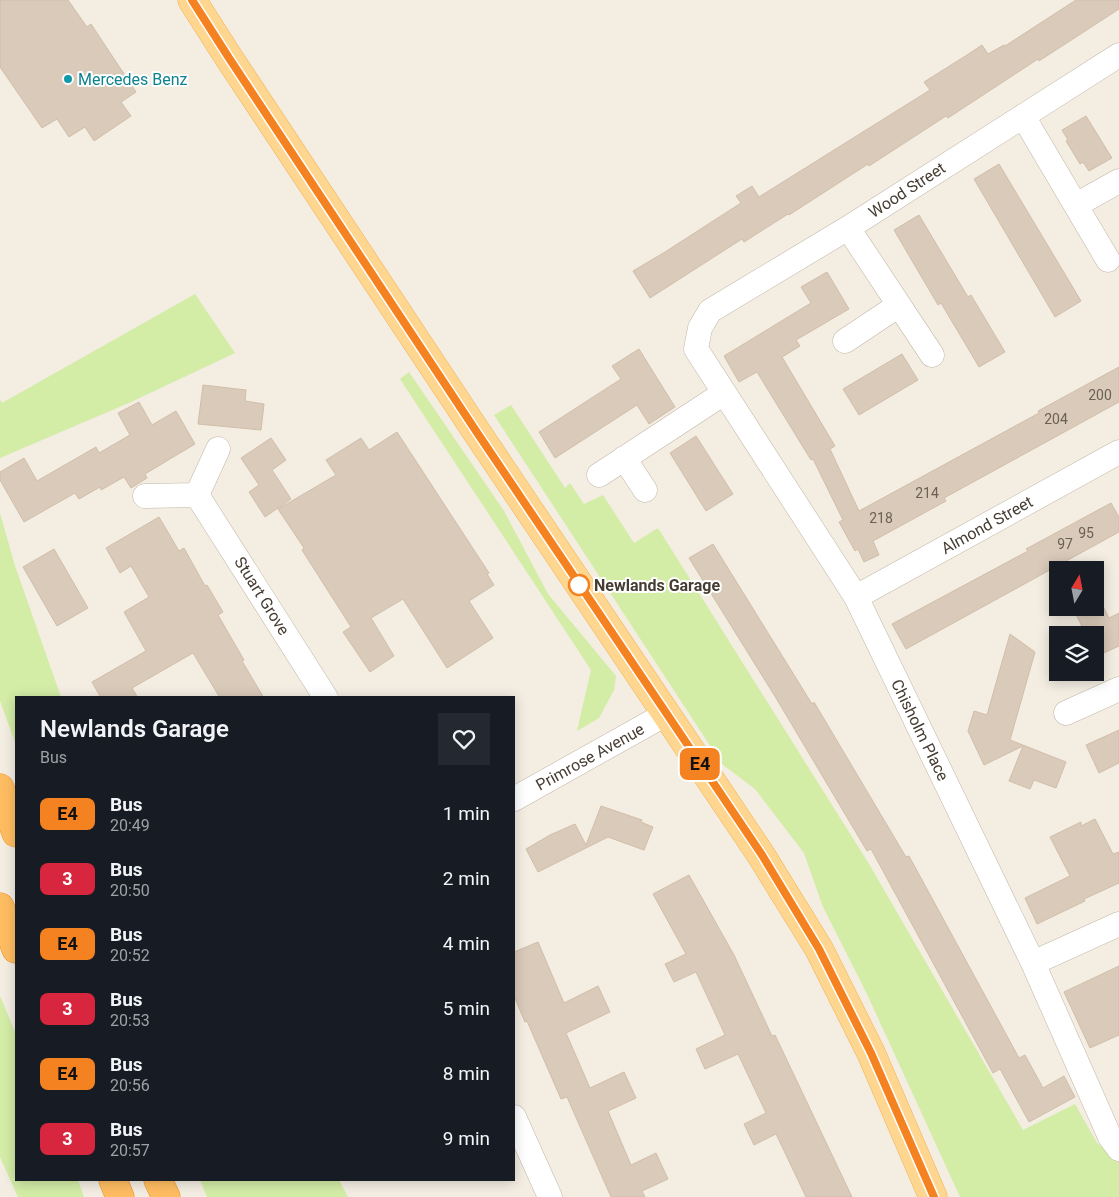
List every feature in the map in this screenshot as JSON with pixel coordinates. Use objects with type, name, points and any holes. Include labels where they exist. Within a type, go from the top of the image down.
[{"type":"highway","points":[[0,788],[15,830]]},
{"type":"highway","points":[[0,907],[15,946]]},
{"type":"highway","points":[[113,1181],[120,1197]]},
{"type":"highway","points":[[158,1181],[166,1197]]},
{"type":"main road","points":[[192,0],[478,434],[762,855],[819,949],[871,1053],[933,1195]]},
{"type":"street","name":"Wood Street","points":[[700,328],[710,311],[848,228],[1119,55]]},
{"type":"street","points":[[1023,116],[1108,260]]},
{"type":"street","points":[[1076,206],[1119,181]]},
{"type":"street","points":[[848,228],[932,355]]},
{"type":"street","points":[[844,341],[899,305]]},
{"type":"street","name":"Chisholm Place","points":[[700,328],[696,349],[856,597],[1033,963],[1110,1137],[1119,1149]]},
{"type":"street","points":[[599,475],[724,393]]},
{"type":"street","points":[[145,496],[198,495],[218,449]]},
{"type":"street","name":"Almond Street","points":[[856,597],[1119,452]]},
{"type":"street","points":[[624,458],[645,490]]},
{"type":"street","name":"Stuart Grove","points":[[198,495],[325,696]]},
{"type":"street","points":[[1066,713],[1119,689]]},
{"type":"street","name":"Primrose Avenue","points":[[515,798],[666,714]]},
{"type":"street","points":[[1033,963],[1119,924]]},
{"type":"street","points":[[515,1119],[550,1197]]},
{"type":"green space","points":[[195,294],[235,353],[131,402],[0,458],[0,399],[2,403]]},
{"type":"green space","points":[[409,372],[504,511],[548,594],[616,676],[614,690],[599,718],[577,731],[591,670],[400,379]]},
{"type":"green space","points":[[511,405],[565,488],[570,483],[584,504],[603,495],[634,543],[658,528],[869,864],[1023,1130],[1075,1104],[1097,1143],[1119,1160],[1119,1197],[960,1197],[867,994],[823,907],[804,853],[755,789],[722,764],[494,415]]},
{"type":"green space","points":[[0,513],[15,566],[61,696],[15,696],[15,742],[0,701]]},
{"type":"green space","points":[[0,996],[15,1032],[15,1181],[78,1181],[84,1197],[18,1197],[0,1157]]},
{"type":"green space","points":[[200,1181],[340,1181],[348,1197],[207,1197]]},
{"type":"building","name":"Mercedes Benz","points":[[0,0],[68,0],[87,27],[91,24],[136,92],[121,102],[131,116],[94,141],[85,127],[69,137],[57,119],[42,128],[0,67]]},
{"type":"building","points":[[1076,0],[1119,0],[1119,9],[948,118],[946,116],[869,166],[868,164],[744,242],[742,239],[650,298],[633,271],[741,203],[736,196],[752,186],[759,197],[930,90],[924,82],[982,45],[988,54],[1005,46]]},
{"type":"building","points":[[1086,116],[1112,158],[1089,171],[1083,162],[1080,164],[1066,141],[1068,140],[1062,130]]},
{"type":"building","points":[[999,164],[1081,301],[1055,317],[974,179]]},
{"type":"building","points":[[919,215],[968,297],[971,295],[1005,352],[979,367],[941,303],[938,305],[894,230]]},
{"type":"building","points":[[827,272],[849,309],[796,340],[800,346],[782,357],[835,446],[830,449],[859,511],[1119,367],[1119,402],[944,498],[946,501],[873,541],[879,555],[864,562],[858,549],[855,551],[839,522],[843,520],[813,459],[811,460],[757,372],[739,382],[724,356],[811,303],[801,287]]},
{"type":"building","points":[[639,349],[675,407],[649,424],[637,405],[555,458],[539,432],[621,379],[612,366]]},
{"type":"building","points":[[902,354],[918,380],[859,415],[843,389]]},
{"type":"building","points":[[203,385],[246,390],[245,401],[264,404],[261,430],[198,424]]},
{"type":"building","points":[[139,402],[152,425],[176,411],[195,444],[145,474],[147,478],[131,488],[124,477],[101,490],[100,487],[79,499],[75,493],[24,522],[0,480],[0,472],[24,458],[37,481],[96,447],[99,453],[130,435],[118,413]]},
{"type":"building","points":[[397,432],[489,573],[487,574],[494,585],[469,601],[493,638],[447,668],[403,599],[371,618],[394,656],[370,672],[343,632],[351,627],[302,550],[304,548],[278,509],[336,475],[326,460],[361,438],[369,450]]},
{"type":"building","points":[[696,436],[733,494],[706,511],[670,453]]},
{"type":"building","points":[[271,438],[286,460],[272,470],[291,499],[265,517],[249,492],[259,485],[241,458]]},
{"type":"building","points":[[1111,503],[1119,517],[1119,532],[1066,561],[1049,561],[1049,570],[906,649],[892,624],[1028,551],[1026,549]]},
{"type":"building","points":[[159,517],[179,551],[184,548],[205,586],[207,585],[223,612],[218,615],[263,696],[219,696],[193,653],[132,688],[137,696],[100,696],[92,682],[146,651],[124,612],[149,597],[131,566],[120,573],[106,548]]},
{"type":"building","points":[[713,544],[812,704],[814,702],[906,857],[909,856],[1019,1058],[1025,1055],[1043,1088],[1064,1076],[1075,1097],[1029,1122],[1000,1069],[993,1073],[871,849],[867,851],[776,698],[689,558]]},
{"type":"building","points":[[54,549],[88,608],[57,626],[23,567]]},
{"type":"building","points":[[1104,608],[1109,618],[1119,613],[1119,646],[1104,653],[1104,626],[1082,626],[1077,616],[1104,616]]},
{"type":"building","points":[[1010,634],[1035,652],[1010,740],[1066,762],[1056,788],[1034,780],[1030,789],[1009,781],[1023,746],[984,765],[968,731],[974,711],[987,715]]},
{"type":"building","points":[[1119,730],[1119,763],[1099,773],[1086,745]]},
{"type":"building","points":[[601,806],[642,820],[641,822],[653,827],[644,850],[608,837],[538,872],[526,849],[550,835],[575,824],[586,845]]},
{"type":"building","points":[[1095,819],[1113,854],[1119,852],[1119,883],[1037,924],[1025,898],[1070,876],[1050,837],[1081,822],[1081,826]]},
{"type":"building","points":[[689,875],[734,955],[772,1036],[775,1035],[852,1197],[806,1197],[776,1134],[754,1145],[744,1124],[766,1113],[738,1054],[705,1069],[696,1049],[725,1035],[696,972],[674,982],[665,964],[686,954],[653,894]]},
{"type":"building","points":[[538,942],[564,1003],[598,986],[610,1012],[566,1033],[590,1088],[624,1072],[636,1098],[608,1111],[631,1165],[656,1153],[668,1179],[642,1191],[645,1197],[611,1197],[567,1097],[561,1099],[527,1021],[525,1022],[515,998],[515,952]]},
{"type":"building","points":[[1119,966],[1119,1035],[1090,1048],[1064,992]]},
{"type":"bus line","name":"E4","points":[[192,0],[478,434],[762,855],[819,949],[871,1053],[934,1197]]},
{"type":"place","name":"Mercedes Benz","points":[[68,79]]},
{"type":"place","name":"Newlands Garage","points":[[579,585]]}]
